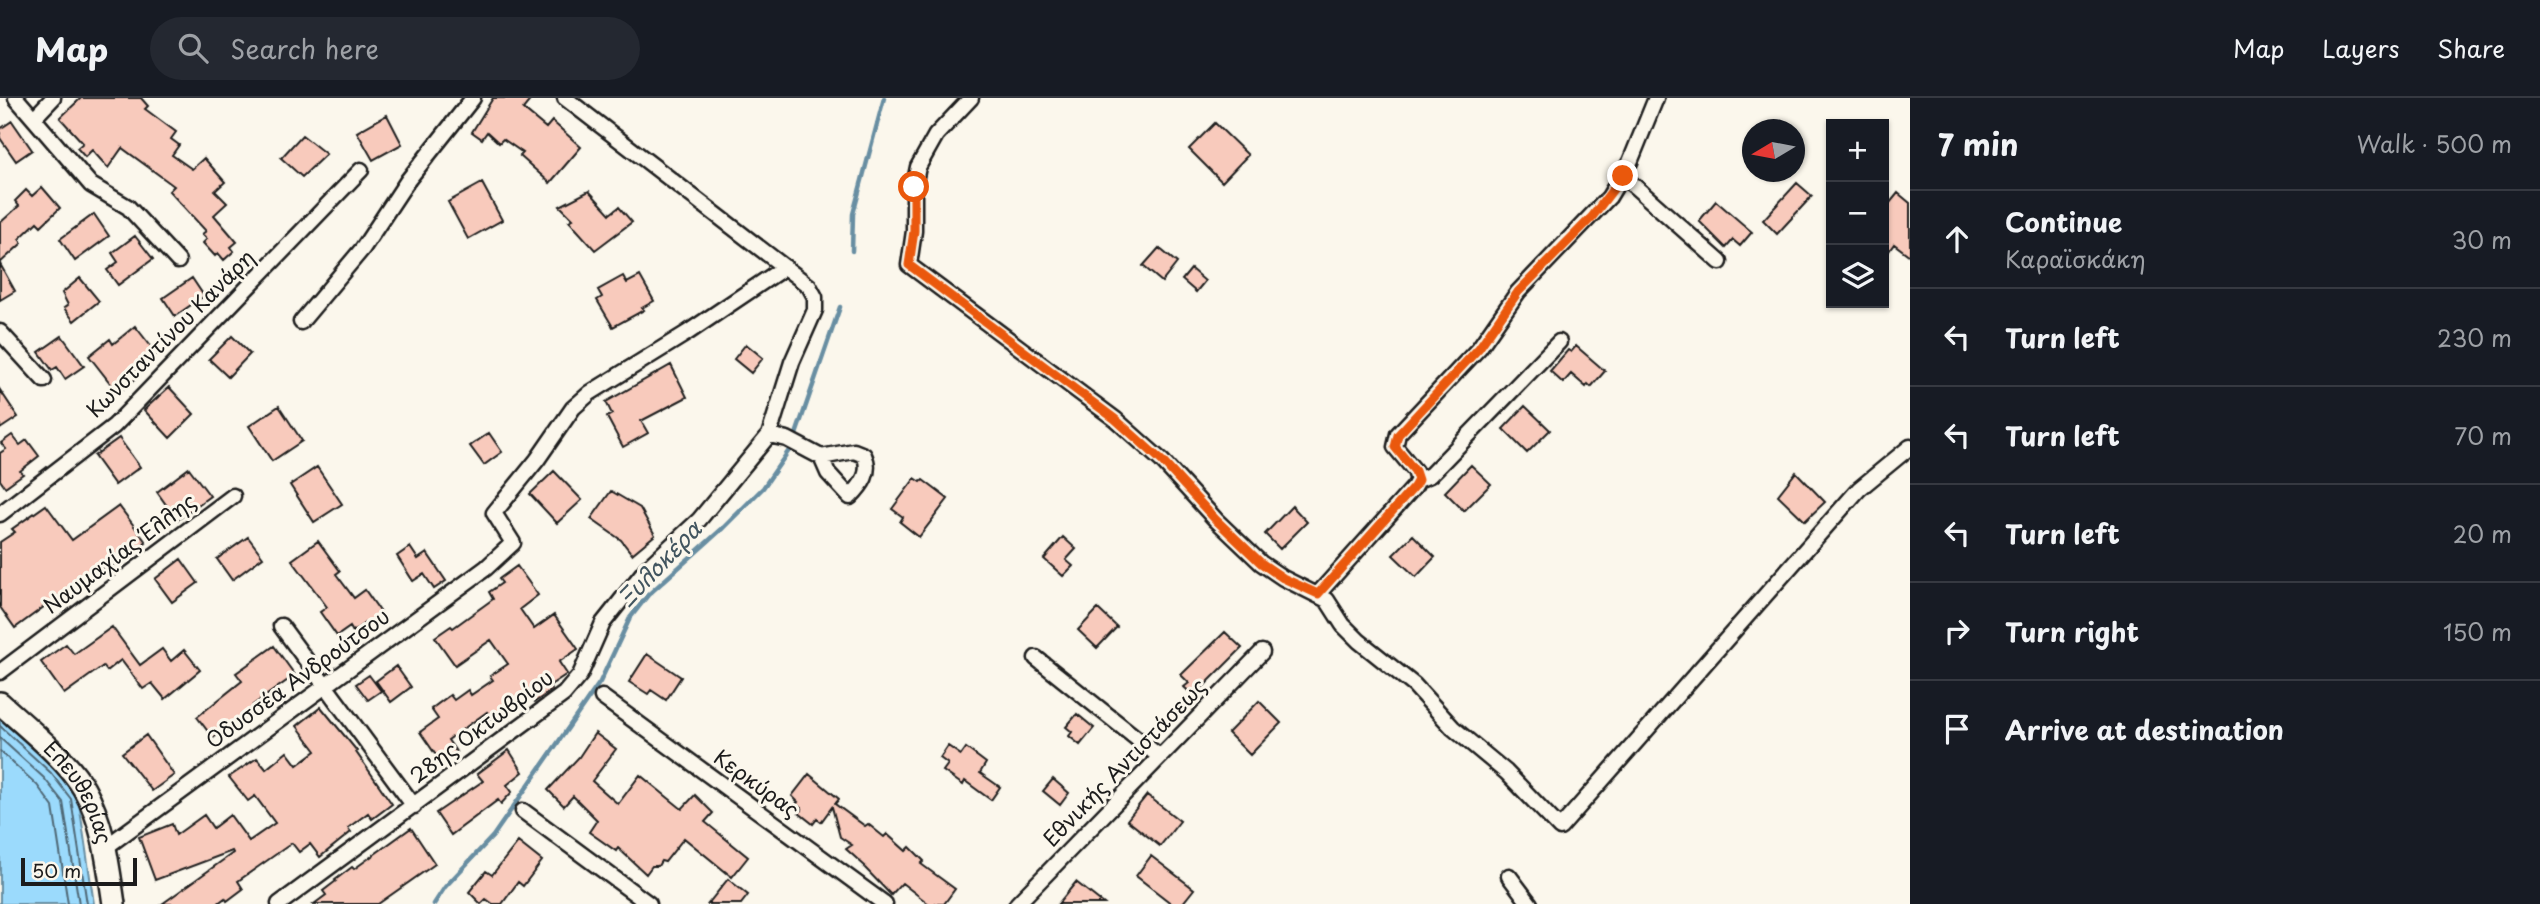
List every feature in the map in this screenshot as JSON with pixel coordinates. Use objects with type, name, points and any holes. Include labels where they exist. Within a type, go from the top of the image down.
[{"type":"street","points":[[16,98],[91,185],[128,207],[178,261]]},
{"type":"street","points":[[34,118],[53,98]]},
{"type":"street","points":[[301,322],[363,248],[408,180],[473,98]]},
{"type":"street","points":[[565,98],[785,267]]},
{"type":"street","points":[[971,98],[936,135],[918,167],[914,187],[914,231],[909,265],[1115,419],[1171,470],[1216,520],[1261,563],[1283,578],[1327,600],[1343,625],[1359,641],[1414,685],[1453,728],[1506,772],[1560,828],[1859,489],[1910,447]]},
{"type":"street","points":[[1418,480],[1415,471],[1395,447],[1398,435],[1479,348],[1518,292],[1592,217],[1623,176],[1656,98]]},
{"type":"street","name":"Κωνσταντίνου Κανάρη","points":[[0,514],[114,426],[361,170]]},
{"type":"street","points":[[1623,176],[1720,262]]},
{"type":"street","name":"28ης Οκτωβρίου","points":[[279,904],[564,694],[580,675],[603,623],[637,580],[699,520],[769,435],[792,362],[815,310],[815,297],[809,286],[785,267]]},
{"type":"street","name":"Οδυσσέα Ανδρούτσου","points":[[106,847],[461,587],[513,543],[494,513],[537,460],[573,408],[590,393],[687,333],[785,267]]},
{"type":"street","points":[[0,332],[44,380]]},
{"type":"street","points":[[1318,594],[1418,480],[1430,475],[1559,342]]},
{"type":"street","points":[[769,435],[787,439],[821,457]]},
{"type":"street","name":"Ναυμαχίας Έλλης","points":[[0,671],[233,496]]},
{"type":"street","points":[[281,626],[414,806]]},
{"type":"street","name":"Εθνικής Αντιστάσεως","points":[[1017,904],[1262,652]]},
{"type":"street","points":[[1036,658],[1160,757]]},
{"type":"street","name":"Κερκύρας","points":[[602,697],[885,904]]},
{"type":"street","name":"Ελευθερίας","points":[[0,703],[62,762],[83,787],[98,820],[106,847],[114,904]]},
{"type":"street","points":[[523,811],[649,904]]},
{"type":"street","points":[[1509,876],[1530,904]]},
{"type":"water","points":[[0,717],[56,768],[78,796],[94,904],[0,904]]},
{"type":"building","points":[[81,98],[141,98],[148,106],[145,109],[176,132],[171,139],[179,145],[172,155],[192,169],[204,158],[225,182],[215,191],[227,203],[214,215],[237,242],[231,247],[234,251],[224,260],[218,253],[215,256],[203,243],[207,239],[202,234],[206,231],[169,191],[174,186],[122,148],[108,168],[92,150],[85,157],[77,148],[83,143],[60,118]]},
{"type":"building","points":[[493,98],[532,98],[523,109],[546,128],[552,121],[581,147],[550,183],[520,156],[523,153],[503,139],[499,143],[487,132],[482,139],[472,132]]},
{"type":"building","points":[[387,115],[402,144],[373,160],[357,132]]},
{"type":"building","points":[[12,121],[32,150],[16,161],[0,138],[0,129]]},
{"type":"building","points":[[1215,123],[1248,155],[1222,182],[1189,149]]},
{"type":"building","points":[[302,135],[326,154],[302,177],[281,158]]},
{"type":"building","points":[[482,183],[502,220],[468,239],[448,202]]},
{"type":"building","points":[[1797,183],[1812,196],[1777,234],[1763,220]]},
{"type":"building","points":[[42,187],[60,208],[41,226],[37,222],[19,239],[22,243],[0,263],[0,223],[19,206],[15,201],[26,190],[32,196]]},
{"type":"building","points":[[589,191],[610,214],[619,207],[632,222],[595,250],[569,221],[573,219],[560,206]]},
{"type":"building","points":[[1898,193],[1910,203],[1910,256],[1894,244],[1889,251],[1889,204]]},
{"type":"building","points":[[1716,201],[1752,232],[1740,246],[1733,240],[1726,248],[1699,221]]},
{"type":"building","points":[[94,214],[109,236],[75,261],[60,239]]},
{"type":"building","points":[[135,236],[153,259],[118,285],[107,270],[118,262],[112,253]]},
{"type":"building","points":[[1159,248],[1177,263],[1162,282],[1143,266]]},
{"type":"building","points":[[0,264],[15,291],[0,300]]},
{"type":"building","points":[[1191,269],[1205,281],[1196,292],[1182,280]]},
{"type":"building","points":[[623,276],[627,283],[640,276],[654,301],[642,308],[644,310],[613,327],[597,300],[602,297],[598,290]]},
{"type":"building","points":[[80,278],[99,301],[74,321],[64,308],[68,305],[62,293]]},
{"type":"building","points":[[192,278],[204,296],[175,316],[163,298]]},
{"type":"building","points":[[135,326],[157,354],[135,372],[139,376],[118,393],[89,356],[110,339],[113,344]]},
{"type":"building","points":[[62,336],[84,366],[65,379],[57,367],[52,370],[39,352]]},
{"type":"building","points":[[232,336],[250,354],[228,377],[209,359]]},
{"type":"building","points":[[746,344],[763,358],[751,373],[734,359]]},
{"type":"building","points":[[1576,346],[1605,371],[1591,387],[1588,384],[1586,387],[1571,374],[1563,383],[1550,371],[1568,350],[1571,352]]},
{"type":"building","points":[[671,365],[687,397],[641,421],[648,433],[623,447],[607,417],[612,414],[606,402]]},
{"type":"building","points":[[169,387],[194,414],[170,438],[144,410]]},
{"type":"building","points":[[0,390],[18,417],[0,429]]},
{"type":"building","points":[[279,406],[302,441],[272,461],[249,426]]},
{"type":"building","points":[[1525,406],[1550,430],[1527,453],[1503,429]]},
{"type":"building","points":[[489,433],[502,452],[484,465],[470,446]]},
{"type":"building","points":[[12,435],[20,445],[27,440],[39,456],[20,471],[23,474],[5,487],[0,480],[0,453],[6,449],[1,443]]},
{"type":"building","points":[[119,438],[140,467],[115,485],[94,456]]},
{"type":"building","points":[[1471,465],[1491,484],[1464,511],[1445,492]]},
{"type":"building","points":[[317,467],[342,504],[314,522],[290,485]]},
{"type":"building","points":[[189,468],[210,496],[177,520],[157,492]]},
{"type":"building","points":[[554,471],[582,500],[557,523],[530,494]]},
{"type":"building","points":[[1796,472],[1825,502],[1805,521],[1778,495]]},
{"type":"building","points":[[915,478],[921,482],[923,480],[948,499],[919,537],[900,522],[903,517],[892,509]]},
{"type":"building","points":[[611,491],[640,508],[655,535],[632,554],[621,540],[591,519]]},
{"type":"building","points":[[46,505],[72,540],[119,506],[146,542],[106,571],[101,565],[15,628],[0,607],[0,542],[15,532],[12,529]]},
{"type":"building","points":[[1292,506],[1307,522],[1280,549],[1265,534]]},
{"type":"building","points":[[1413,535],[1435,557],[1416,577],[1393,555]]},
{"type":"building","points":[[248,537],[263,557],[232,580],[217,559]]},
{"type":"building","points":[[1063,537],[1076,549],[1066,560],[1073,566],[1063,576],[1044,559]]},
{"type":"building","points":[[318,541],[340,571],[336,574],[354,598],[365,590],[384,617],[369,628],[365,623],[353,632],[350,627],[337,636],[320,612],[327,607],[292,560]]},
{"type":"building","points":[[410,547],[418,559],[427,553],[446,581],[434,589],[424,574],[413,581],[397,556]]},
{"type":"building","points":[[181,559],[198,583],[172,602],[155,579]]},
{"type":"building","points":[[517,566],[538,595],[520,609],[534,629],[554,615],[578,649],[559,662],[567,674],[549,686],[552,690],[535,702],[531,697],[495,723],[487,712],[448,740],[457,753],[442,764],[420,732],[438,719],[431,709],[450,695],[454,700],[468,690],[471,695],[493,680],[490,676],[508,664],[491,640],[455,665],[435,637],[451,626],[453,628],[493,599],[489,592],[502,583],[499,579]]},
{"type":"building","points":[[1098,609],[1117,627],[1097,648],[1078,630]]},
{"type":"building","points":[[112,627],[140,665],[162,649],[171,661],[184,650],[200,670],[165,699],[152,683],[143,689],[121,660],[107,671],[103,666],[64,694],[41,662],[66,644],[74,654]]},
{"type":"building","points":[[1225,632],[1242,648],[1194,696],[1184,687],[1189,683],[1181,675]]},
{"type":"building","points":[[274,646],[295,675],[253,705],[258,712],[243,723],[240,718],[213,738],[197,717],[242,681],[236,673]]},
{"type":"building","points":[[647,654],[681,677],[666,700],[651,690],[648,694],[629,682]]},
{"type":"building","points":[[396,666],[411,687],[391,702],[376,681]]},
{"type":"building","points":[[369,675],[381,691],[368,700],[356,684]]},
{"type":"building","points":[[1259,701],[1281,723],[1250,755],[1228,733]]},
{"type":"building","points":[[321,707],[357,751],[392,804],[372,819],[368,813],[348,828],[351,832],[320,857],[310,844],[299,852],[292,843],[238,881],[243,889],[227,901],[225,898],[217,904],[162,904],[233,853],[232,851],[155,880],[139,837],[172,824],[176,835],[204,815],[213,828],[230,815],[249,841],[275,823],[255,796],[248,801],[229,777],[257,758],[266,769],[287,752],[297,765],[316,751],[297,726]]},
{"type":"building","points":[[1077,714],[1094,728],[1080,745],[1069,736],[1072,732],[1066,727]]},
{"type":"building","points":[[595,733],[616,749],[592,781],[618,804],[640,775],[682,809],[695,795],[713,813],[705,822],[748,857],[732,877],[684,838],[665,862],[661,861],[658,866],[652,866],[646,874],[618,848],[616,851],[589,832],[597,820],[573,796],[564,806],[548,790],[579,757]]},
{"type":"building","points":[[146,735],[174,775],[152,791],[122,753]]},
{"type":"building","points":[[948,746],[961,755],[966,748],[986,763],[980,773],[1000,787],[991,800],[965,781],[963,785],[943,771],[948,764],[940,758]]},
{"type":"building","points":[[509,750],[523,772],[507,785],[512,792],[501,804],[498,800],[451,835],[436,813],[483,781],[477,774]]},
{"type":"building","points":[[809,774],[839,799],[835,804],[884,837],[887,834],[906,851],[910,847],[924,861],[921,864],[955,889],[944,904],[929,904],[902,883],[891,895],[846,849],[852,845],[840,837],[832,807],[821,822],[817,819],[813,824],[799,813],[802,809],[792,796]]},
{"type":"building","points":[[1053,779],[1069,793],[1060,805],[1043,791]]},
{"type":"building","points":[[1147,795],[1180,821],[1160,846],[1127,820]]},
{"type":"building","points":[[411,828],[435,864],[378,904],[314,904],[326,895],[323,891],[335,880]]},
{"type":"building","points":[[518,842],[542,861],[523,886],[518,882],[502,904],[493,904],[486,899],[481,904],[469,892],[486,871],[492,875]]},
{"type":"building","points":[[1151,856],[1194,889],[1182,904],[1172,904],[1136,876]]},
{"type":"building","points":[[728,879],[748,895],[741,904],[708,904]]},
{"type":"building","points":[[1076,882],[1104,904],[1058,904]]},
{"type":"waterway","name":"Ξυλοκέρα","points":[[852,251],[853,214],[884,98]]},
{"type":"waterway","name":"Ξυλοκέρα","points":[[434,904],[445,887],[493,836],[600,682],[630,618],[648,595],[763,488],[792,446],[840,307]]},
{"type":"route","points":[[914,187],[914,231],[909,265],[1115,419],[1179,478],[1237,542],[1272,572],[1318,594],[1418,480],[1415,471],[1395,447],[1398,435],[1479,348],[1518,292],[1592,217],[1623,176]]}]
